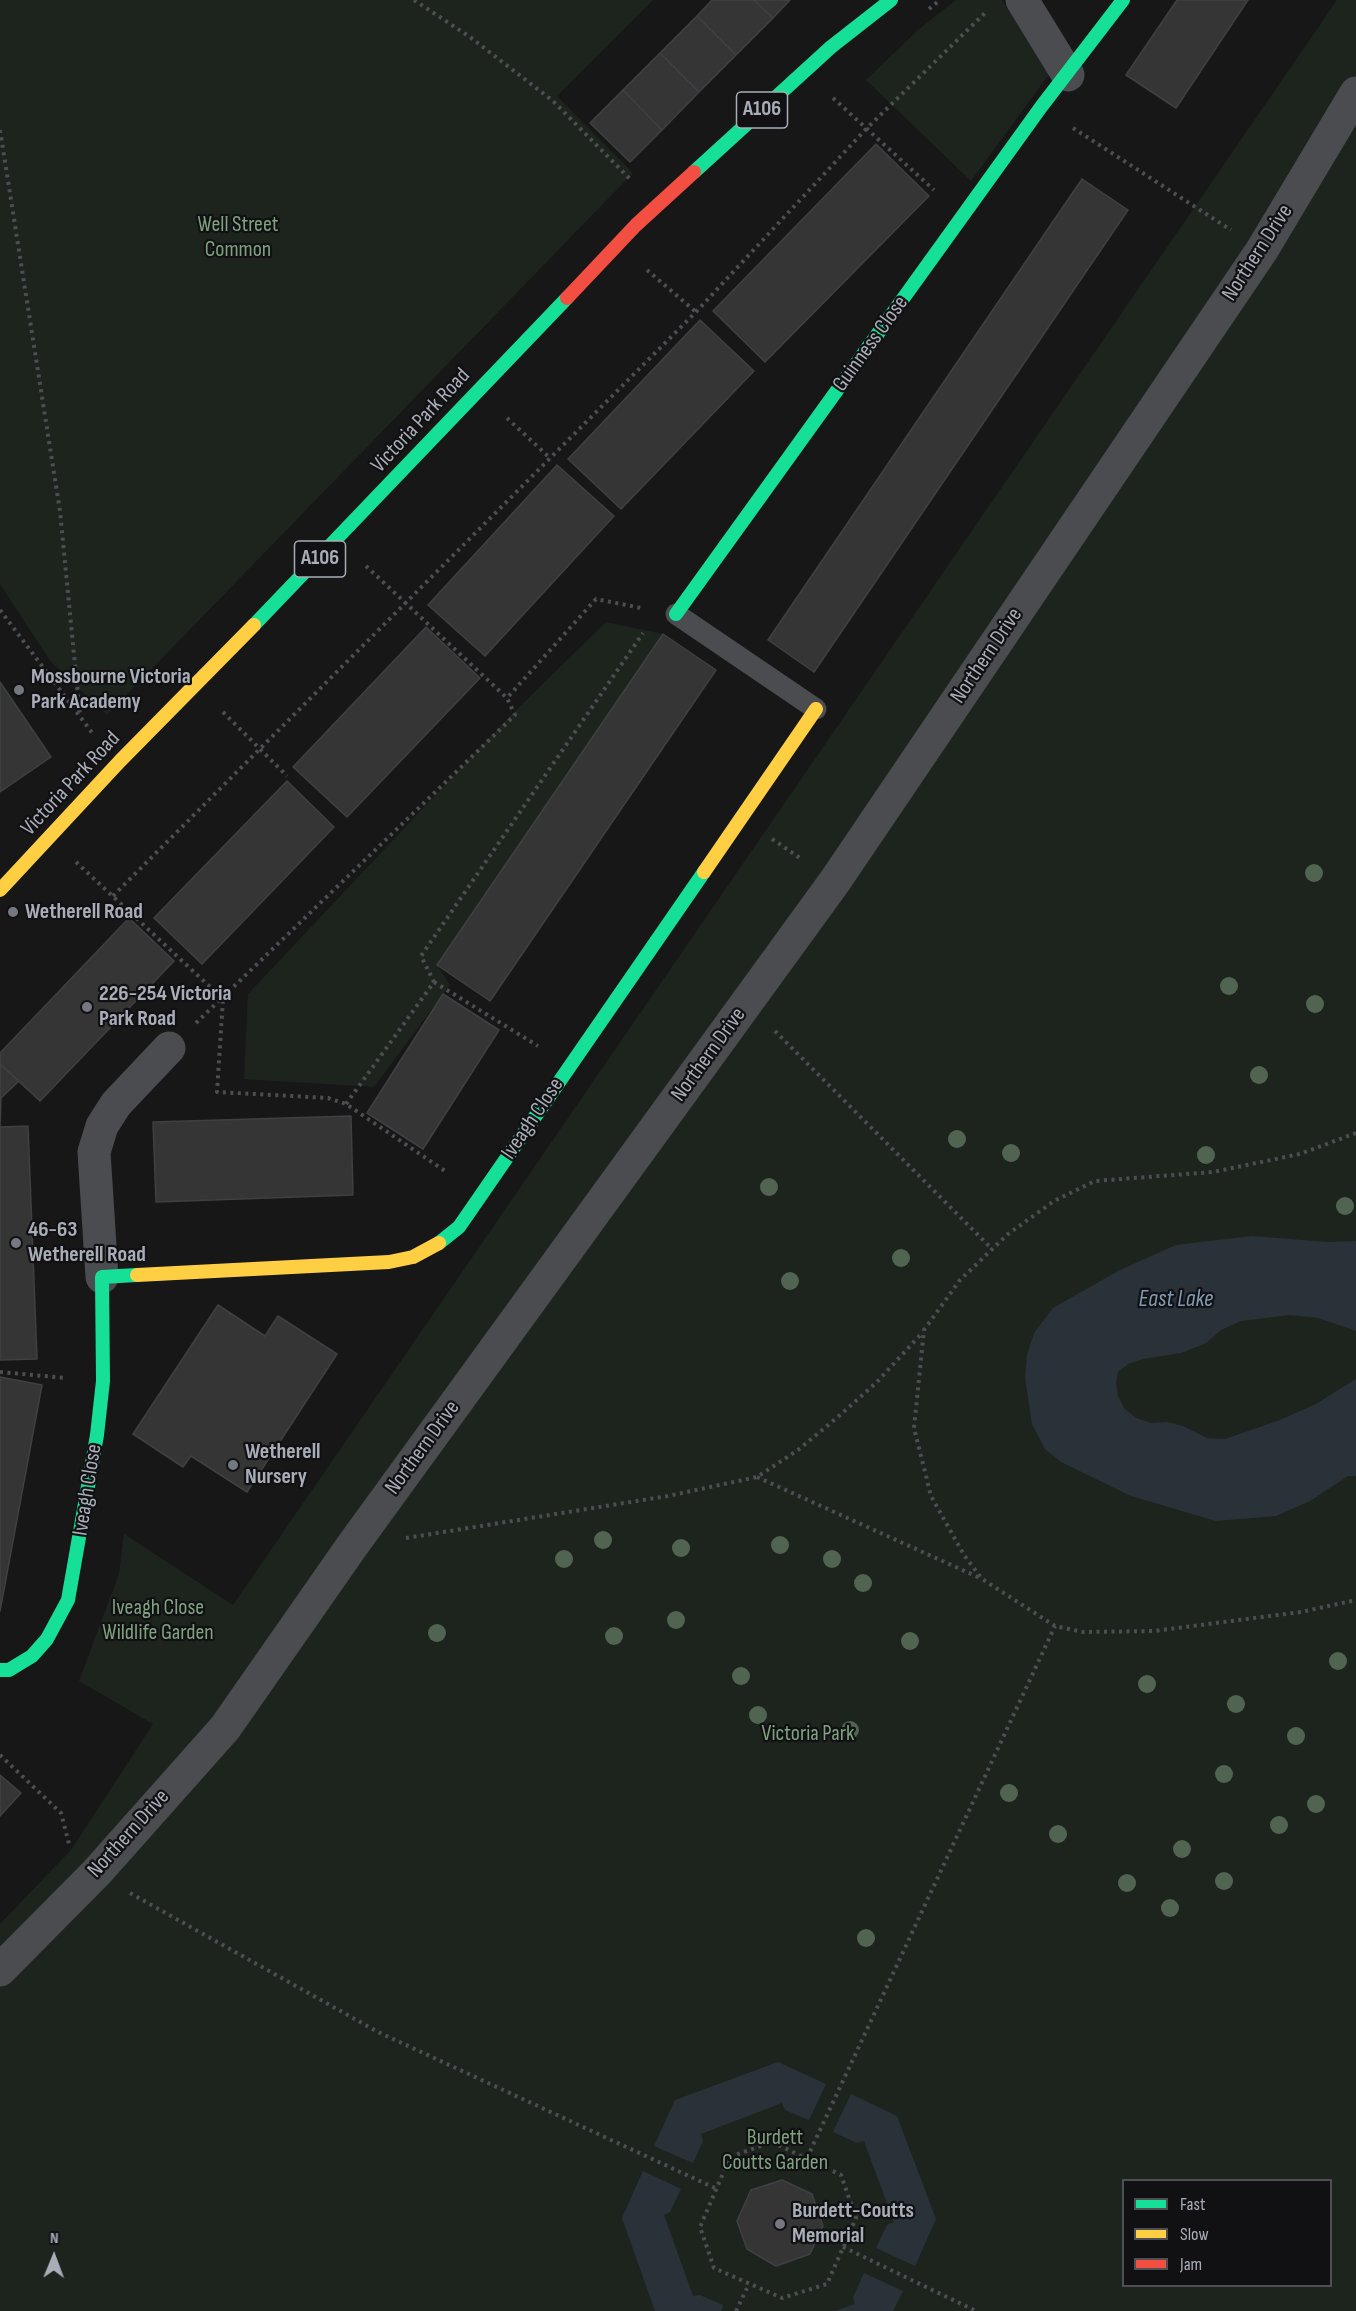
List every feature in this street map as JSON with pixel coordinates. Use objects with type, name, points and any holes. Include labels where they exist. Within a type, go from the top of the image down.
[{"type":"street","name":"Victoria Park Road","points":[[0,890],[120,761],[338,540],[636,225],[831,46],[891,0]]},
{"type":"street","name":"Guinness Close","points":[[667,613],[1041,107],[1068,75],[1123,0]]},
{"type":"street","points":[[1007,4],[1068,75]]},
{"type":"street","name":"Northern Drive","points":[[0,1970],[97,1872],[225,1728],[352,1546],[835,881],[1262,250],[1356,93]]},
{"type":"street","name":"Iveagh Close","points":[[102,1277],[389,1262],[413,1257],[436,1245],[459,1227],[816,709]]},
{"type":"street","name":"Iveagh Close","points":[[0,1670],[9,1670],[32,1656],[47,1639],[68,1600],[97,1435],[103,1381],[102,1277],[94,1152],[102,1126],[116,1104],[169,1048]]},
{"type":"lane","points":[[667,613],[816,709]]},
{"type":"path","points":[[414,0],[470,38],[553,101],[635,185]]},
{"type":"path","points":[[113,896],[696,312],[865,130],[1007,4]]},
{"type":"path","points":[[826,92],[865,130],[962,216]]},
{"type":"path","points":[[1041,107],[1262,250]]},
{"type":"path","points":[[0,130],[60,511],[80,716]]},
{"type":"path","points":[[640,264],[696,312]]},
{"type":"path","points":[[499,410],[550,458]]},
{"type":"path","points":[[169,1048],[223,999],[515,715],[507,698],[365,565]]},
{"type":"path","points":[[507,698],[596,599],[667,613],[421,956],[434,982],[570,1065]]},
{"type":"path","points":[[0,610],[90,731],[120,761]]},
{"type":"path","points":[[219,707],[287,776]]},
{"type":"path","points":[[741,819],[835,881]]},
{"type":"path","points":[[73,858],[223,999]]},
{"type":"path","points":[[346,1104],[434,982]]},
{"type":"path","points":[[223,999],[217,1092],[328,1098],[346,1104],[482,1195]]},
{"type":"path","points":[[747,1003],[992,1249]]},
{"type":"path","points":[[352,1546],[668,1496],[757,1477],[798,1450],[876,1383],[924,1330],[960,1280],[1008,1234],[1054,1201],[1095,1181],[1213,1172],[1300,1154],[1356,1133]]},
{"type":"path","points":[[924,1330],[915,1428],[932,1496],[964,1555],[982,1578]]},
{"type":"path","points":[[0,1372],[103,1381]]},
{"type":"path","points":[[757,1477],[982,1578],[1055,1626],[1083,1632],[1154,1631],[1301,1612],[1356,1600]]},
{"type":"path","points":[[807,2158],[1055,1626]]},
{"type":"path","points":[[0,1755],[61,1813],[71,1850],[97,1872],[378,2032],[717,2189]]},
{"type":"path","points":[[772,2142],[841,2175],[856,2218],[827,2284],[782,2298],[714,2268],[700,2227],[717,2189],[730,2157],[772,2142]]},
{"type":"path","points":[[843,2247],[976,2311]]},
{"type":"path","points":[[736,2311],[749,2284]]},
{"type":"green space","name":"Well Street Common","points":[[0,0],[653,0],[557,96],[633,173],[107,715],[51,662],[0,584]]},
{"type":"green space","points":[[956,0],[1002,0],[1050,73],[971,181],[866,80],[919,29]]},
{"type":"green space","name":"Victoria Park","points":[[1337,0],[1356,0],[1356,2311],[0,2311],[0,1924],[71,1850],[153,1724],[79,1681],[119,1574],[124,1534],[233,1605]]},
{"type":"green space","points":[[606,622],[663,634],[437,965],[450,985],[374,1087],[244,1079],[248,994],[508,718]]},
{"type":"water","name":"East Lake","points":[[1252,1236],[1327,1242],[1356,1241],[1356,1331],[1318,1318],[1290,1315],[1241,1321],[1221,1330],[1206,1343],[1181,1353],[1143,1359],[1128,1364],[1118,1372],[1116,1383],[1118,1396],[1124,1408],[1136,1418],[1151,1423],[1167,1422],[1183,1426],[1207,1438],[1225,1439],[1280,1420],[1316,1404],[1356,1379],[1356,1476],[1348,1476],[1310,1501],[1276,1516],[1216,1521],[1131,1496],[1061,1462],[1045,1449],[1032,1424],[1025,1378],[1027,1355],[1034,1333],[1053,1308],[1120,1270],[1176,1245]]},
{"type":"water","points":[[778,2062],[826,2084],[809,2120],[785,2110],[782,2103],[701,2134],[703,2141],[693,2163],[654,2146],[675,2100]]},
{"type":"water","points":[[851,2094],[897,2116],[936,2219],[915,2266],[876,2248],[887,2225],[894,2222],[864,2141],[857,2143],[833,2132]]},
{"type":"water","points":[[643,2171],[681,2189],[670,2212],[664,2215],[693,2296],[700,2295],[723,2305],[721,2311],[655,2311],[622,2218]]},
{"type":"water","points":[[864,2273],[903,2291],[893,2311],[835,2311],[855,2304],[853,2297]]},
{"type":"building","points":[[712,0],[754,0],[773,18],[736,55],[697,16]]},
{"type":"building","points":[[754,0],[790,0],[773,18]]},
{"type":"building","points":[[1177,0],[1248,0],[1176,108],[1126,75]]},
{"type":"building","points":[[697,16],[736,55],[699,92],[660,53]]},
{"type":"building","points":[[660,53],[699,92],[662,130],[623,90]]},
{"type":"building","points":[[623,90],[662,130],[630,162],[590,123]]},
{"type":"building","points":[[876,144],[929,196],[765,362],[713,311]]},
{"type":"building","points":[[1082,179],[1128,210],[814,672],[768,640]]},
{"type":"building","points":[[700,320],[754,371],[621,509],[568,459]]},
{"type":"building","points":[[557,465],[614,516],[485,656],[428,605]]},
{"type":"building","points":[[426,627],[480,678],[347,817],[293,767]]},
{"type":"building","points":[[663,634],[716,670],[490,1001],[437,965]]},
{"type":"building","points":[[0,682],[51,757],[0,792]]},
{"type":"building","points":[[287,781],[334,827],[202,964],[154,918]]},
{"type":"building","name":"226-254 Victoria Park Road","points":[[129,918],[174,961],[40,1101],[0,1064],[0,1053]]},
{"type":"building","points":[[443,994],[499,1030],[423,1149],[367,1113]]},
{"type":"building","points":[[0,1064],[19,1081],[1,1098],[0,1127]]},
{"type":"building","points":[[351,1116],[353,1195],[156,1202],[153,1122]]},
{"type":"building","name":"46-63 Wetherell Road","points":[[28,1126],[37,1359],[0,1360],[0,1127]]},
{"type":"building","points":[[218,1305],[265,1336],[278,1316],[337,1354],[247,1492],[191,1456],[183,1467],[133,1434]]},
{"type":"building","points":[[0,1377],[42,1385],[0,1611]]},
{"type":"building","points":[[0,1775],[21,1793],[0,1816]]},
{"type":"building","name":"Burdett-Coutts Memorial","points":[[782,2180],[812,2194],[823,2226],[810,2254],[776,2266],[747,2249],[737,2221],[751,2190]]},
{"type":"traffic: fast","points":[[694,172],[831,47],[891,0]]},
{"type":"traffic: fast","points":[[676,614],[1041,107],[1123,0]]},
{"type":"traffic: fast","points":[[254,625],[567,298]]},
{"type":"traffic: fast","points":[[439,1243],[459,1227],[704,872]]},
{"type":"traffic: fast","points":[[0,1670],[9,1670],[32,1656],[47,1639],[68,1600],[97,1435],[103,1381],[102,1277],[137,1275]]},
{"type":"traffic: slow","points":[[0,890],[120,761],[254,625]]},
{"type":"traffic: slow","points":[[704,872],[816,709]]},
{"type":"traffic: slow","points":[[137,1275],[389,1262],[413,1257],[439,1243]]},
{"type":"traffic: jam","points":[[567,298],[636,225],[694,172]]},
{"type":"place","name":"Mossbourne Victoria Park Academy","points":[[19,690]]},
{"type":"place","name":"Wetherell Road","points":[[13,912]]},
{"type":"place","name":"226-254 Victoria Park Road","points":[[87,1007]]},
{"type":"place","name":"46-63 Wetherell Road","points":[[16,1243]]},
{"type":"place","name":"Wetherell Nursery","points":[[233,1465]]},
{"type":"place","name":"Burdett-Coutts Memorial","points":[[780,2224]]},
{"type":"park label","name":"Iveagh Close Wildlife Garden","points":[[158,1620]]},
{"type":"park label","name":"Burdett Coutts Garden","points":[[775,2150]]}]
